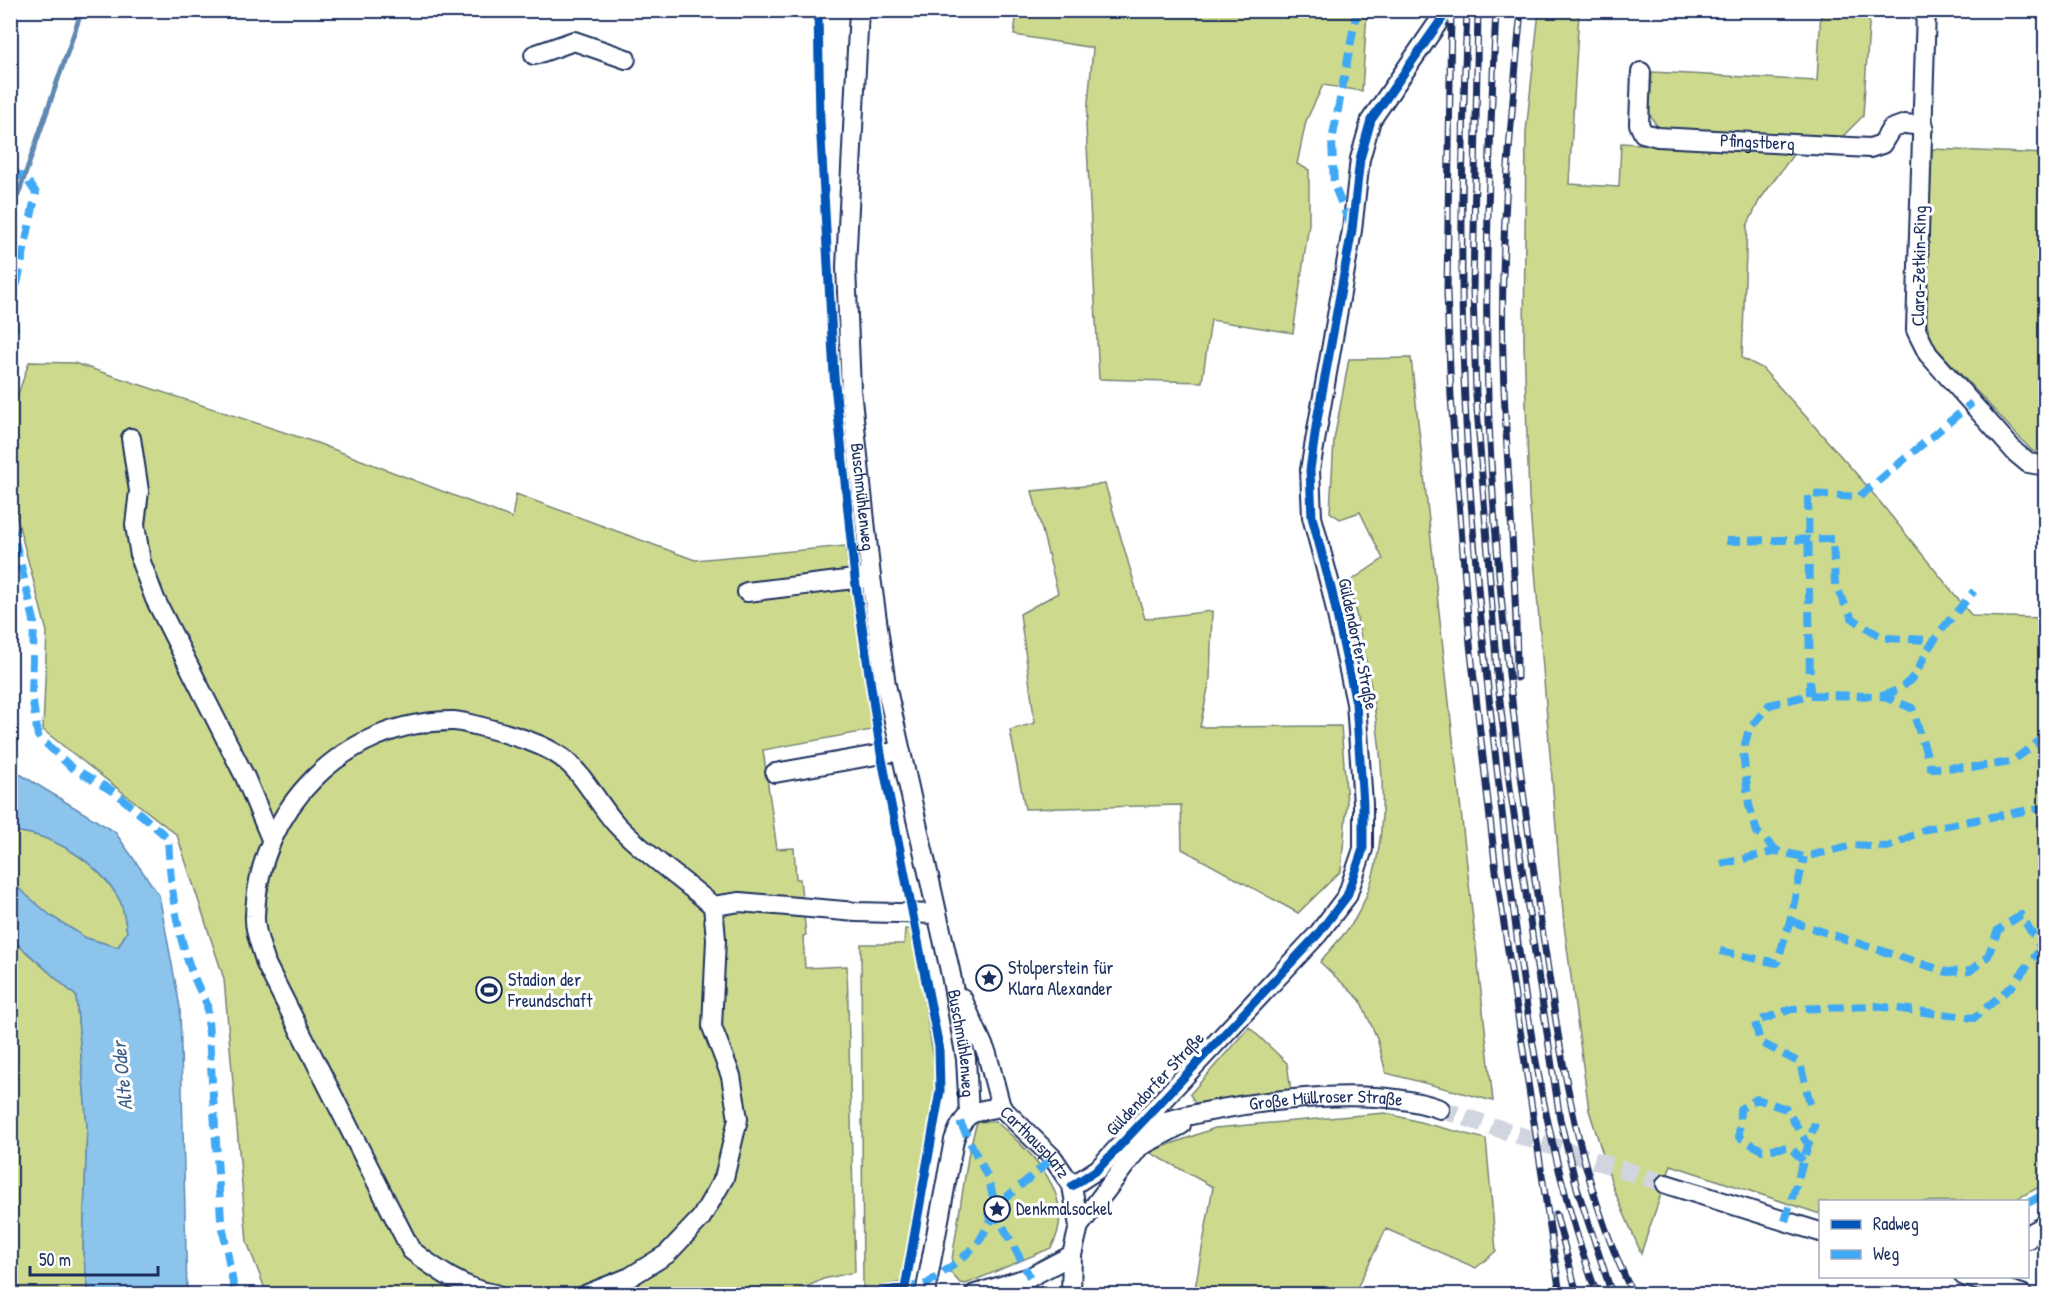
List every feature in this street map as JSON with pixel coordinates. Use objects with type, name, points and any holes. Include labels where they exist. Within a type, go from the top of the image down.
[{"type":"street","name":"Buschmühlenweg","points":[[859,10],[846,267],[851,390],[871,577],[886,685],[951,975],[966,1059],[969,1113]]},
{"type":"street","name":"Clara-Zetkin-Ring","points":[[1926,10],[1916,330],[1928,354],[2016,453],[2028,463],[2046,466]]},
{"type":"street","name":"Güldendorfer Straße","points":[[1072,1186],[1098,1169],[1318,934],[1347,896],[1363,849],[1364,804],[1356,703],[1332,591],[1312,517],[1310,470],[1352,230],[1360,159],[1371,120],[1437,24]]},
{"type":"street","points":[[534,55],[574,41],[626,59]]},
{"type":"street","name":"Pfingstberg","points":[[1641,72],[1639,124],[1643,133],[1658,137],[1870,148],[1882,144],[1890,129],[1905,124],[1924,126]]},
{"type":"street","points":[[131,438],[139,490],[135,525],[141,562],[155,599],[245,777],[271,839]]},
{"type":"street","points":[[747,592],[871,577]]},
{"type":"street","points":[[495,1294],[479,1292],[440,1272],[411,1250],[266,964],[254,918],[258,878],[271,839],[297,794],[323,768],[364,743],[414,723],[456,721],[514,735],[562,757],[617,825],[713,906],[716,939],[712,1027],[731,1076],[738,1119],[724,1178],[701,1218],[667,1254],[630,1277],[587,1294]]},
{"type":"street","points":[[775,773],[899,751]]},
{"type":"street","points":[[713,906],[740,903],[856,912],[937,915]]},
{"type":"street","name":"Buschmühlenweg","points":[[951,975],[987,1054],[1001,1107]]},
{"type":"street","name":"Große Müllroser Straße","points":[[1136,1130],[1179,1116],[1307,1099],[1378,1096],[1417,1101],[1440,1109]]},
{"type":"street","name":"Carthausplatz","points":[[925,1294],[954,1140],[960,1122],[969,1113],[1001,1107],[1053,1158],[1072,1186],[1079,1226],[1072,1255],[1071,1294]]},
{"type":"street","name":"Große Müllroser Straße","points":[[1079,1226],[1139,1147],[1213,1111]]},
{"type":"street","points":[[1666,1184],[1819,1231]]},
{"type":"street","points":[[2029,1238],[2033,1232],[2046,1225]]},
{"type":"street","points":[[975,1294],[1045,1270],[1072,1255]]},
{"type":"street","points":[[1973,1278],[2013,1287]]},
{"type":"green space","points":[[1017,11],[1367,11],[1362,91],[1323,85],[1306,121],[1297,164],[1309,170],[1309,224],[1293,333],[1211,320],[1202,382],[1099,379],[1086,126],[1093,48],[1014,35]]},
{"type":"green space","points":[[1539,11],[1579,11],[1569,184],[1619,187],[1621,143],[1795,152],[1759,201],[1747,226],[1742,358],[1762,368],[1809,420],[1867,486],[1972,616],[2045,618],[2045,1184],[2015,1200],[1819,1200],[1819,1214],[1671,1165],[1641,1253],[1614,1190],[1589,1110],[1564,925],[1529,497],[1524,342],[1526,132]]},
{"type":"green space","points":[[1821,11],[1870,11],[1863,116],[1841,138],[1659,129],[1649,114],[1652,72],[1817,81]]},
{"type":"green space","points":[[1932,149],[2045,154],[2045,458],[2031,450],[1932,343],[1925,316]]},
{"type":"green space","points":[[1411,358],[1493,1101],[1386,1073],[1377,1038],[1360,1000],[1320,962],[1355,919],[1371,882],[1380,842],[1382,798],[1380,753],[1374,708],[1349,582],[1383,559],[1360,512],[1340,519],[1330,512],[1334,440],[1349,359]]},
{"type":"green space","name":"Stadion der Freundschaft","points":[[29,362],[74,363],[317,443],[512,518],[516,494],[695,560],[845,546],[872,730],[763,750],[777,849],[794,848],[796,879],[800,879],[806,935],[803,936],[805,968],[847,966],[855,1272],[823,1279],[792,1294],[267,1294],[247,1242],[224,979],[177,835],[43,730],[47,632],[11,496],[10,418]]},
{"type":"green space","points":[[1105,484],[1145,619],[1212,611],[1210,679],[1200,727],[1341,726],[1347,803],[1341,871],[1298,913],[1182,849],[1181,805],[1025,809],[1010,730],[1035,723],[1020,614],[1058,593],[1032,491]]},
{"type":"green space","points":[[10,831],[42,837],[58,844],[74,852],[101,874],[112,887],[123,912],[127,932],[118,947],[86,938],[51,916],[11,882]]},
{"type":"green space","points":[[905,929],[912,929],[937,1078],[933,1112],[901,1282],[863,1290],[861,944],[904,944]]},
{"type":"green space","points":[[10,938],[76,996],[87,1126],[83,1252],[89,1294],[11,1294]]},
{"type":"green space","points":[[1249,1027],[1287,1063],[1291,1091],[1195,1103],[1190,1094]]},
{"type":"green space","points":[[1385,1113],[1486,1139],[1496,1251],[1476,1268],[1386,1229],[1354,1294],[1194,1294],[1213,1187],[1149,1152],[1215,1128]]},
{"type":"green space","points":[[995,1121],[1023,1146],[1047,1177],[1056,1193],[1060,1211],[1058,1229],[1051,1248],[966,1284],[960,1283],[950,1272],[969,1151],[977,1122]]},
{"type":"water","name":"Alte Oder","points":[[10,768],[115,832],[159,895],[180,1007],[187,1294],[89,1294],[83,1252],[87,1126],[76,996],[11,938],[11,882],[51,916],[86,938],[118,947],[127,932],[120,901],[111,887],[88,863],[73,852],[43,837],[11,831]]},
{"type":"waterway","points":[[10,207],[18,195],[82,10]]},
{"type":"tunnel","points":[[1437,24],[1448,10]]},
{"type":"tunnel","points":[[1440,1109],[1666,1184]]},
{"type":"railway","points":[[1451,10],[1447,292],[1451,397],[1470,644],[1496,871],[1560,1294]]},
{"type":"railway","points":[[1467,10],[1462,206],[1463,352],[1471,502],[1484,653],[1516,927],[1534,1052],[1560,1176],[1597,1294]]},
{"type":"railway","points":[[1478,10],[1473,290],[1476,395],[1497,674],[1510,788],[1560,1119],[1577,1188],[1612,1294]]},
{"type":"railway","points":[[1496,10],[1488,203],[1487,348],[1491,460],[1500,589],[1539,909],[1571,1106],[1596,1201],[1633,1294]]},
{"type":"railway","points":[[1517,678],[1502,316],[1507,185],[1521,10]]},
{"type":"railway","points":[[1556,1214],[1577,1294]]},
{"type":"marked path","points":[[1350,224],[1334,185],[1332,141],[1357,10]]},
{"type":"marked path","points":[[10,169],[28,181],[36,193],[12,308],[15,330],[10,381]]},
{"type":"marked path","points":[[1810,695],[1808,494],[1859,497],[1972,403]]},
{"type":"marked path","points":[[10,520],[34,620],[32,696],[38,736],[71,767],[116,793],[168,838],[171,881],[178,923],[189,964],[207,1004],[221,1219],[234,1289]]},
{"type":"marked path","points":[[1726,541],[1833,539],[1835,585],[1852,618],[1883,638],[1933,640]]},
{"type":"marked path","points":[[1882,696],[1895,691],[1911,680],[1935,639],[1974,591]]},
{"type":"marked path","points":[[1777,851],[1757,832],[1749,805],[1743,752],[1749,729],[1769,705],[1810,695],[1882,696],[1912,708],[1931,768],[1977,767],[2011,762],[2046,736]]},
{"type":"marked path","points":[[1721,864],[1777,851],[1804,857],[1853,845],[1888,847],[1926,829],[2046,807]]},
{"type":"marked path","points":[[1720,951],[1777,963],[1790,921],[1804,857]]},
{"type":"marked path","points":[[1790,921],[1947,972],[1970,971],[1988,956],[1998,930],[2021,915],[2041,948]]},
{"type":"marked path","points":[[1810,1104],[1800,1063],[1760,1042],[1755,1022],[1792,1009],[1876,1006],[1974,1018],[2012,986],[2046,942]]},
{"type":"marked path","points":[[1803,1161],[1790,1147],[1762,1150],[1739,1137],[1740,1109],[1757,1099],[1786,1109],[1808,1144]]},
{"type":"marked path","points":[[960,1122],[988,1178],[994,1200]]},
{"type":"marked path","points":[[1785,1221],[1815,1123]]},
{"type":"marked path","points":[[1002,1201],[1053,1158]]},
{"type":"marked path","points":[[2029,1202],[2046,1193]]},
{"type":"marked path","points":[[999,1219],[1007,1209],[1002,1201],[994,1200],[988,1205],[988,1213],[992,1219],[999,1219],[1030,1277]]},
{"type":"marked path","points":[[901,1288],[927,1284],[959,1261],[978,1243],[992,1219]]},
{"type":"marked path","points":[[10,1285],[14,1294]]},
{"type":"cycle path","points":[[818,10],[820,120],[834,375],[855,579],[881,754],[939,1047],[940,1091],[905,1288],[870,1294]]},
{"type":"cycle path","points":[[1072,1186],[1098,1169],[1318,934],[1347,896],[1363,849],[1363,804],[1356,703],[1332,592],[1312,517],[1310,470],[1352,230],[1360,159],[1371,120],[1448,10]]},
{"type":"place","name":"Stolperstein für Klara Alexander","points":[[989,978]]},
{"type":"place","name":"Stadion der Freundschaft","points":[[489,990]]},
{"type":"place","name":"Denkmalsockel","points":[[997,1209]]}]
